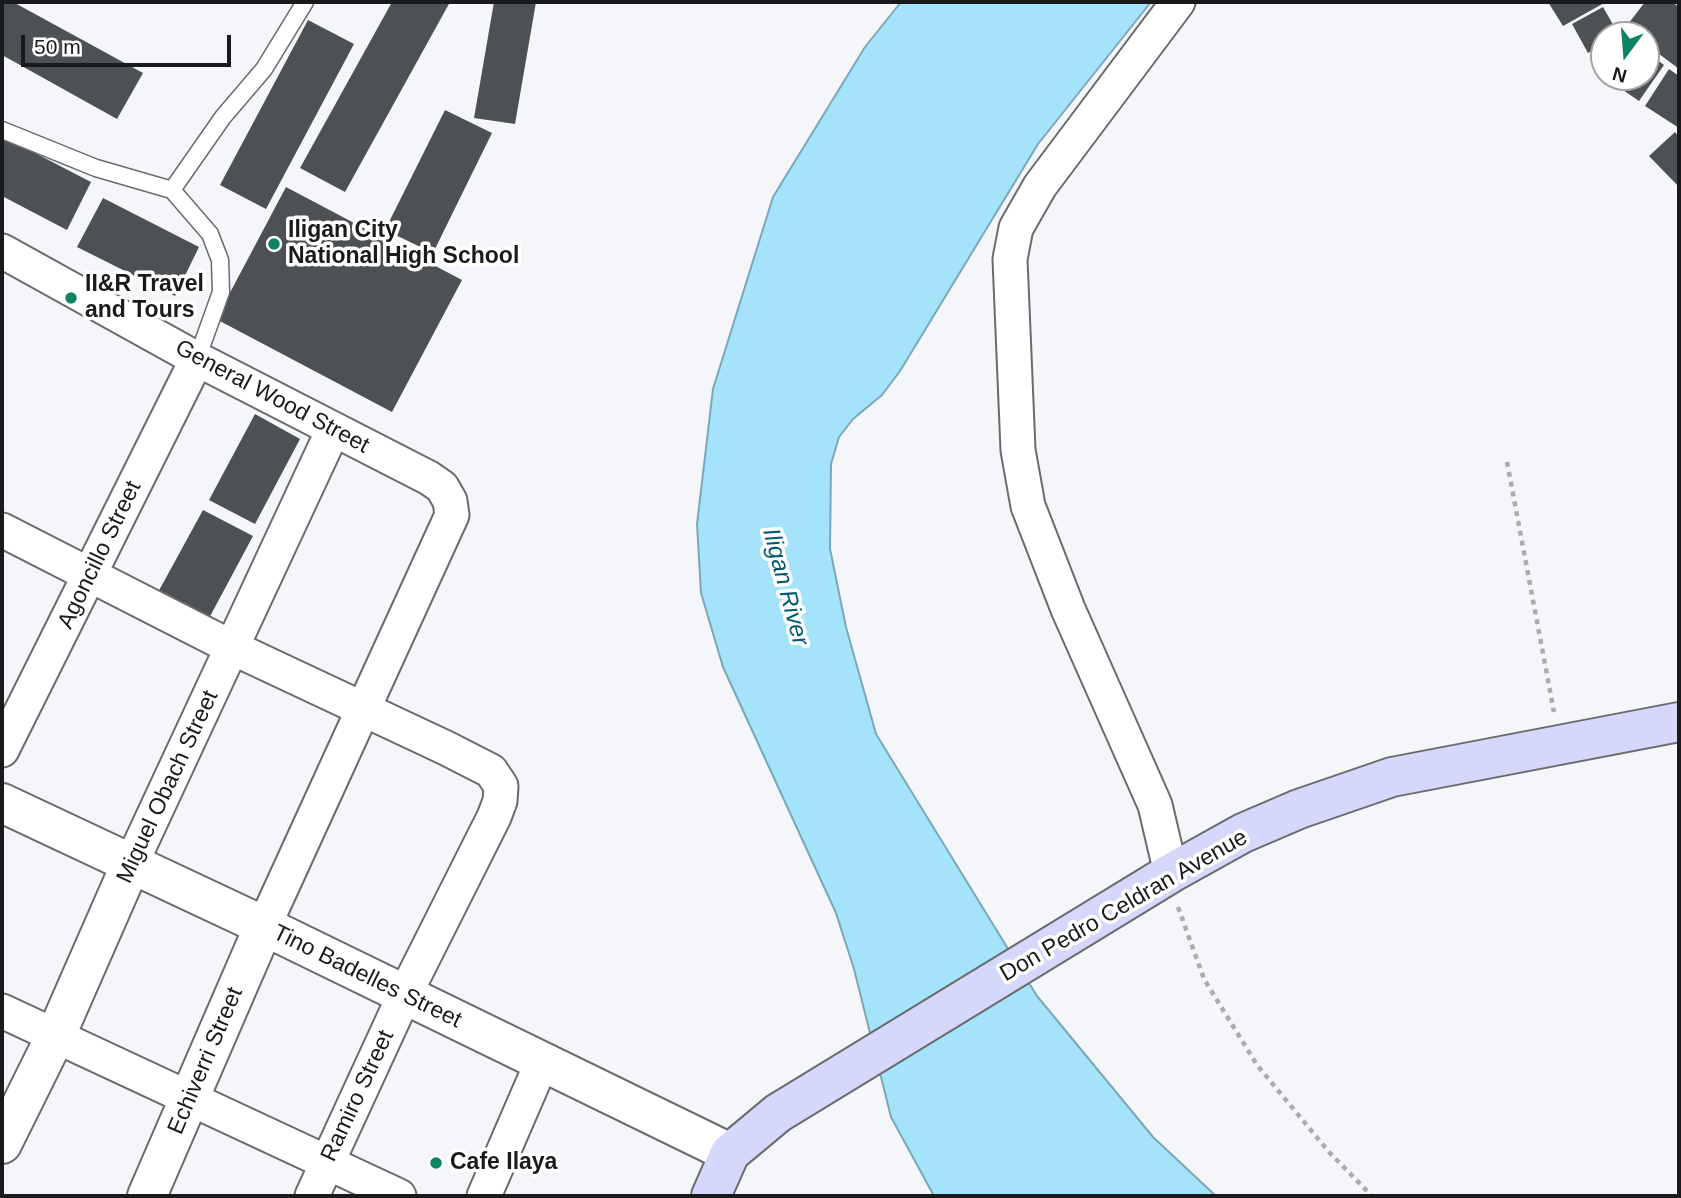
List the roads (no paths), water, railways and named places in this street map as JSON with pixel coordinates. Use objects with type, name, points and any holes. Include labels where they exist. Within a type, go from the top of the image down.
[{"type":"main road","name":"Don Pedro Celdran Avenue","points":[[730,1153],[778,1113],[1243,833],[1299,809],[1392,777],[1679,722]]},
{"type":"main road","points":[[711,1196],[730,1153]]},
{"type":"street","points":[[1156,883],[1155,805],[1068,609],[1028,506],[1018,450],[1010,259],[1016,228],[1040,186],[1178,2]]},
{"type":"street","name":"General Wood Street","points":[[2,251],[197,359],[435,482],[450,501],[452,515],[364,707]]},
{"type":"street","name":"Agoncillo Street","points":[[2,750],[197,359]]},
{"type":"street","name":"Miguel Obach Street","points":[[2,1144],[56,1035],[131,864],[333,430]]},
{"type":"street","name":"Ramiro Street","points":[[2,530],[233,648],[364,707],[491,771],[501,786],[500,801],[494,817],[404,996],[312,1196]]},
{"type":"street","points":[[264,926],[364,707]]},
{"type":"street","name":"Tino Badelles Street","points":[[2,803],[264,926],[730,1153]]},
{"type":"street","name":"Echiverri Street","points":[[147,1196],[264,926]]},
{"type":"street","points":[[2,1011],[399,1196]]},
{"type":"street","points":[[484,1196],[542,1062]]},
{"type":"lane","points":[[172,190],[223,117],[264,69],[305,2]]},
{"type":"lane","points":[[2,130],[96,168],[172,190],[209,234],[220,260],[221,292],[197,359]]},
{"type":"water","name":"Iligan River","points":[[901,2],[1151,2],[1038,144],[900,371],[882,395],[853,419],[839,437],[831,464],[830,549],[846,627],[876,734],[1037,996],[1153,1137],[1216,1196],[934,1196],[891,1117],[854,969],[836,913],[723,667],[701,593],[697,524],[713,389],[773,197],[865,47]]},
{"type":"place","name":"Iligan City National High School","points":[[274,244]]},
{"type":"place","name":"II&R Travel and Tours","points":[[71,298]]},
{"type":"place","name":"Cafe Ilaya","points":[[436,1163]]}]
